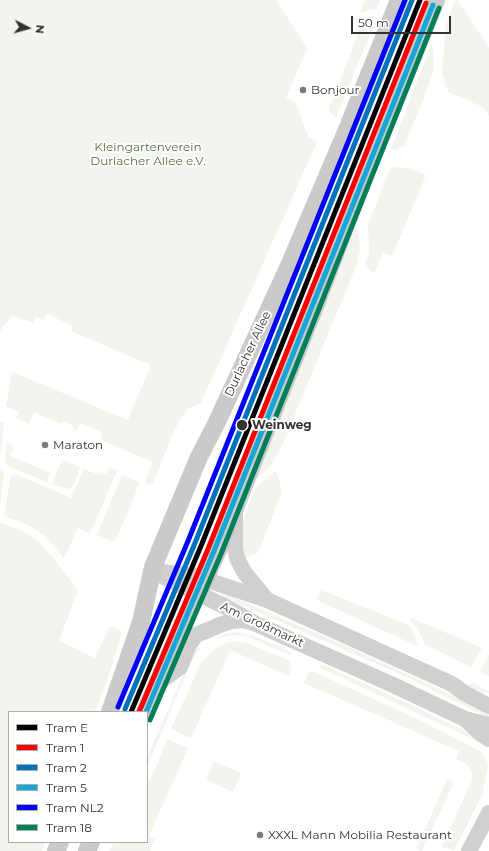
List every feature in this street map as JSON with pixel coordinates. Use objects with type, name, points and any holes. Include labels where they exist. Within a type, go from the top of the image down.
[{"type":"main road","name":"Durlacher Allee","points":[[110,711],[141,622],[152,571],[199,457],[214,429],[288,268],[346,132],[399,0]]},
{"type":"main road","points":[[145,711],[183,624],[202,586],[236,505],[318,299],[371,159],[436,0]]},
{"type":"main road","points":[[236,505],[235,548],[237,558],[244,572],[267,600]]},
{"type":"main road","name":"Am Großmarkt","points":[[152,571],[202,586],[267,600],[452,684],[464,693],[481,699],[489,706]]},
{"type":"main road","name":"Am Großmarkt","points":[[202,586],[228,608],[256,624],[391,684],[464,719],[489,725]]},
{"type":"main road","points":[[157,684],[180,667],[190,645],[196,636],[231,621],[244,620],[256,624]]},
{"type":"main road","points":[[464,719],[489,739]]},
{"type":"main road","points":[[469,851],[489,813]]},
{"type":"green space","name":"Kleingartenverein Durlacher Allee e.V.","points":[[0,0],[276,0],[307,48],[286,98],[295,102],[309,138],[317,142],[201,403],[187,409],[175,429],[152,485],[145,482],[153,462],[101,440],[103,433],[80,423],[77,430],[72,428],[73,425],[64,421],[62,424],[34,412],[29,424],[16,418],[19,412],[6,406],[12,372],[128,420],[151,365],[71,331],[73,326],[47,314],[44,320],[36,317],[33,323],[12,315],[0,331]]},
{"type":"green space","points":[[365,0],[380,0],[376,10],[372,9],[360,13]]},
{"type":"green space","points":[[455,0],[458,0],[489,48],[489,116],[483,107],[448,92],[442,73],[446,25]]},
{"type":"green space","points":[[374,20],[375,22],[336,118],[332,115],[329,109],[359,31],[368,22]]},
{"type":"green space","points":[[432,43],[434,59],[433,72],[425,95],[404,146],[395,150],[391,149]]},
{"type":"green space","points":[[396,167],[408,168],[426,175],[392,256],[383,253],[374,274],[365,264],[369,252],[368,225],[390,169]]},
{"type":"green space","points":[[355,228],[358,229],[360,249],[357,264],[281,448],[270,467],[257,478],[248,492]]},
{"type":"green space","points":[[0,422],[4,422],[0,457]]},
{"type":"green space","points":[[7,443],[14,446],[10,456],[50,473],[47,482],[8,466],[5,462]]},
{"type":"green space","points":[[62,460],[80,467],[74,484],[70,489],[52,484]]},
{"type":"green space","points":[[0,467],[4,474],[0,506]]},
{"type":"green space","points":[[109,467],[117,471],[90,534],[78,528],[64,558],[44,535],[26,524],[4,516],[11,476],[17,475],[71,498],[84,469],[99,475],[100,472],[106,475]]},
{"type":"green space","points":[[276,471],[282,491],[258,553],[244,558],[240,529],[255,489],[261,482]]},
{"type":"green space","points":[[122,475],[140,482],[115,542],[97,535]]},
{"type":"green space","points":[[0,523],[23,531],[39,542],[78,590],[59,641],[95,658],[110,626],[122,631],[109,675],[95,711],[8,711],[8,843],[45,843],[42,851],[0,851]]},
{"type":"green space","points":[[321,590],[407,624],[411,628],[419,647],[317,600]]},
{"type":"green space","points":[[223,593],[342,644],[437,688],[489,714],[489,718],[402,675],[221,596]]},
{"type":"green space","points":[[411,618],[482,648],[471,667],[426,645],[418,628],[410,620]]},
{"type":"green space","points":[[237,632],[257,637],[287,650],[292,654],[289,655],[246,636],[235,635],[216,638],[225,634]]},
{"type":"green space","points":[[233,642],[244,642],[288,660],[292,665],[289,676],[230,650],[192,736],[190,738],[171,729],[201,663],[216,648]]},
{"type":"green space","points":[[201,645],[185,676],[148,765],[148,755],[195,651]]},
{"type":"green space","points":[[489,654],[489,676],[480,672]]},
{"type":"green space","points":[[319,665],[333,669],[407,703],[465,731],[479,742],[323,669]]},
{"type":"green space","points":[[312,671],[417,719],[480,751],[485,756],[488,766],[482,795],[454,851],[442,847],[473,775],[469,766],[456,759],[459,751],[304,683],[309,672]]},
{"type":"green space","points":[[473,683],[489,691],[489,693],[479,692],[468,688],[466,685]]},
{"type":"green space","points":[[167,739],[188,748],[149,836],[155,839],[150,851],[109,851],[113,843],[148,843],[148,782],[155,770]]},
{"type":"green space","points":[[214,761],[241,773],[233,792],[206,780]]},
{"type":"green space","points":[[447,779],[454,782],[422,851],[417,848]]},
{"type":"tram line","name":"NL2","points":[[118,707],[188,541],[405,0]]},
{"type":"tram line","name":"2","points":[[125,709],[195,543],[412,0]]},
{"type":"tram line","name":"E","points":[[131,711],[201,546],[420,0]]},
{"type":"tram line","name":"1","points":[[139,711],[208,549],[426,3]]},
{"type":"tram line","name":"5","points":[[146,711],[214,551],[433,5]]},
{"type":"tram line","name":"18","points":[[150,720],[221,554],[439,8]]},
{"type":"place","name":"Bonjour","points":[[303,90]]},
{"type":"place","name":"Weinweg","points":[[242,425]]},
{"type":"place","name":"Maraton","points":[[45,445]]},
{"type":"place","name":"XXXL Mann Mobilia Restaurant","points":[[260,835]]}]
